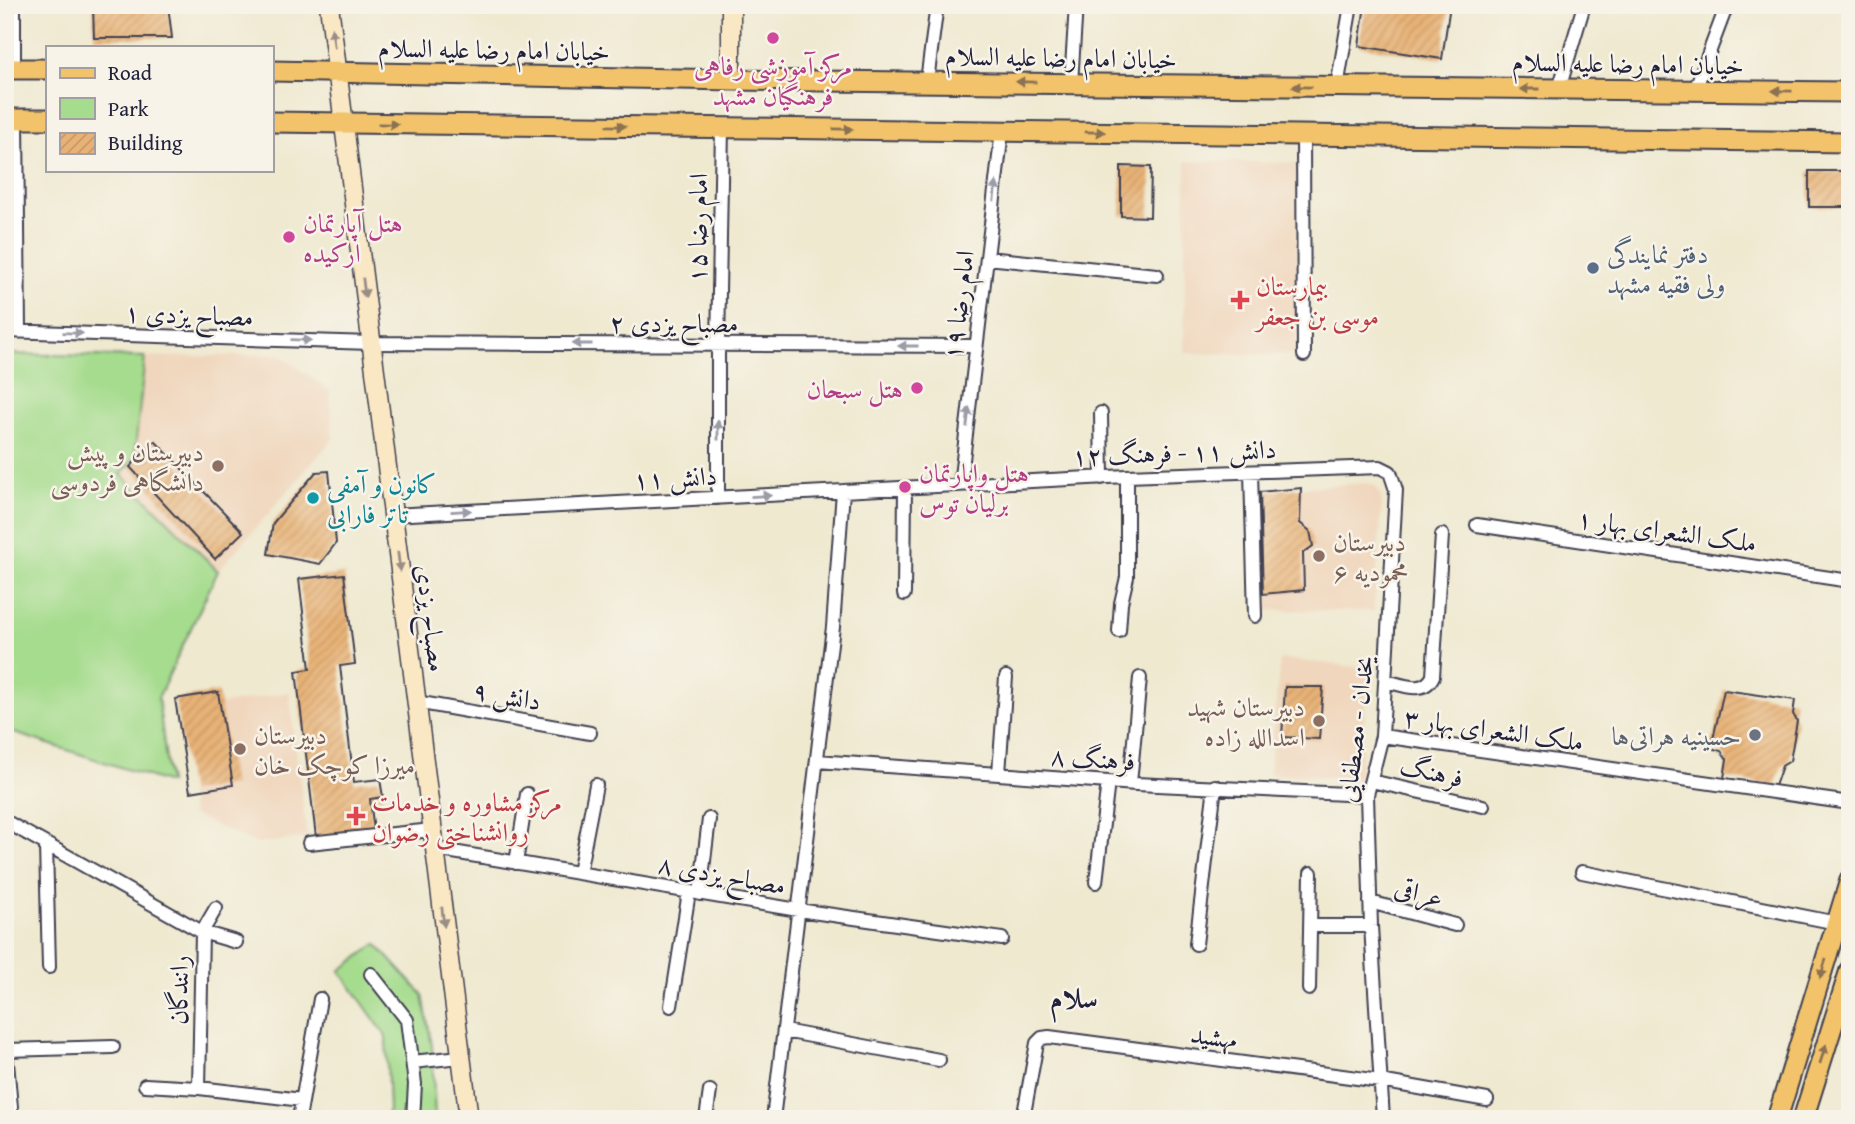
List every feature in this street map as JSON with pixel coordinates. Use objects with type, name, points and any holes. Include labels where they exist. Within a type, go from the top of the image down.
[{"type":"main road","name":"مصباح یزدی","points":[[329,5],[469,1119]]},
{"type":"main road","points":[[731,5],[731,80]]},
{"type":"main road","points":[[10,69],[46,69]]},
{"type":"main road","name":"خیابان امام رضا علیه السلام","points":[[273,71],[731,80],[1850,92]]},
{"type":"main road","points":[[11,119],[46,120]]},
{"type":"main road","points":[[273,122],[1850,142]]},
{"type":"main road","points":[[1777,1119],[1850,880]]},
{"type":"main road","points":[[1803,1119],[1850,970]]},
{"type":"street","points":[[10,69],[15,5]]},
{"type":"street","points":[[926,81],[937,5]]},
{"type":"street","points":[[1071,83],[1076,5]]},
{"type":"street","points":[[1337,87],[1351,5]]},
{"type":"street","points":[[1559,89],[1584,5]]},
{"type":"street","points":[[1695,90],[1727,5]]},
{"type":"street","points":[[11,119],[19,331]]},
{"type":"street","name":"امام رضا ۱۵","points":[[718,498],[722,128]]},
{"type":"street","name":"امام رضا ۱۹","points":[[960,485],[1002,131]]},
{"type":"street","points":[[1304,135],[1304,355]]},
{"type":"street","points":[[987,258],[1157,275]]},
{"type":"street","name":"مصباح یزدی ۱","points":[[5,331],[371,343]]},
{"type":"street","name":"مصباح یزدی ۲","points":[[371,343],[976,346]]},
{"type":"street","points":[[1101,413],[1102,478]]},
{"type":"street","name":"دانش ۱۱ - فرهنگ ۱۲","points":[[960,485],[1380,467],[1390,472]]},
{"type":"street","points":[[1251,472],[1255,616]]},
{"type":"street","name":"یخدان - مصطفایی","points":[[1383,1119],[1371,926],[1367,795],[1382,736],[1386,681],[1396,490],[1390,472]]},
{"type":"street","points":[[1119,631],[1121,603],[1127,577],[1127,476]]},
{"type":"street","name":"دانش ۱۱","points":[[393,515],[960,485]]},
{"type":"street","points":[[904,594],[905,488]]},
{"type":"street","points":[[773,1119],[833,627],[843,491]]},
{"type":"street","name":"ملک الشعرای بهار ۱","points":[[1477,525],[1850,581]]},
{"type":"street","points":[[1386,681],[1422,688],[1429,684],[1433,676],[1442,535]]},
{"type":"street","points":[[999,773],[1006,677]]},
{"type":"street","points":[[1130,783],[1140,678]]},
{"type":"street","name":"دانش ۹","points":[[416,702],[590,733]]},
{"type":"street","name":"ملک الشعرای بهار ۳","points":[[1382,736],[1850,803]]},
{"type":"street","name":"فرهنگ ۸","points":[[817,761],[1108,782],[1367,795]]},
{"type":"street","name":"فرهنگ","points":[[1371,781],[1483,806]]},
{"type":"street","points":[[1096,882],[1108,782]]},
{"type":"street","points":[[579,873],[596,785]]},
{"type":"street","points":[[1196,944],[1215,786]]},
{"type":"street","points":[[516,863],[527,794]]},
{"type":"street","points":[[671,1006],[709,819]]},
{"type":"street","name":"رانندگان","points":[[5,821],[202,932],[199,1088]]},
{"type":"street","points":[[309,843],[432,830]]},
{"type":"street","points":[[46,845],[49,967]]},
{"type":"street","name":"مصباح یزدی ۸","points":[[435,849],[798,910],[1002,939]]},
{"type":"street","points":[[1582,872],[1837,923]]},
{"type":"street","points":[[1309,989],[1311,873]]},
{"type":"street","name":"عراقی","points":[[1370,902],[1455,925]]},
{"type":"street","points":[[216,908],[202,932],[236,942]]},
{"type":"street","points":[[1310,926],[1371,926]]},
{"type":"street","points":[[371,974],[407,1020],[415,1084],[413,1119]]},
{"type":"street","points":[[299,1119],[320,999]]},
{"type":"street","points":[[783,1031],[939,1060]]},
{"type":"street","name":"مهشید","points":[[1024,1119],[1037,1043],[1042,1038],[1380,1081],[1487,1100]]},
{"type":"street","points":[[5,1039],[12,1119]]},
{"type":"street","points":[[6,1051],[114,1047]]},
{"type":"street","points":[[412,1062],[461,1057]]},
{"type":"street","points":[[145,1085],[199,1088],[302,1100]]},
{"type":"street","points":[[706,1119],[710,1091]]},
{"type":"shaded area","name":"بیمارستان موسی بن جعفر","points":[[1186,161],[1298,163],[1296,355],[1184,353]]},
{"type":"shaded area","name":"دبیرستان و پیش دانشگاهی فردوسی","points":[[280,355],[330,391],[333,439],[218,571],[120,473],[134,459],[145,357]]},
{"type":"shaded area","name":"دبیرستان محمودیه ۶","points":[[1366,483],[1375,486],[1382,503],[1374,611],[1262,610],[1258,490]]},
{"type":"shaded area","name":"دبیرستان شهید اسدالله زاده","points":[[1280,659],[1369,668],[1359,779],[1269,774]]},
{"type":"shaded area","name":"دبیرستان میرزا کوچک خان","points":[[218,692],[220,705],[289,692],[307,837],[258,844],[192,815],[175,699]]},
{"type":"green space","points":[[5,354],[145,357],[134,459],[121,474],[218,571],[158,698],[169,783],[5,730]]},
{"type":"green space","points":[[376,944],[423,995],[432,1046],[435,1119],[384,1119],[389,1110],[386,1036],[340,971]]},
{"type":"building","points":[[93,5],[168,5],[172,38],[94,38]]},
{"type":"building","points":[[1365,5],[1450,5],[1442,59],[1359,46]]},
{"type":"building","points":[[1121,166],[1151,167],[1150,217],[1121,216]]},
{"type":"building","points":[[1809,171],[1850,171],[1850,207],[1809,207]]},
{"type":"building","name":"دبیرستان و پیش دانشگاهی فردوسی","points":[[155,441],[243,532],[215,559],[130,467]]},
{"type":"building","name":"کانون و آمفی تاتر فارابی","points":[[329,471],[336,543],[320,564],[268,554],[273,523],[316,472]]},
{"type":"building","name":"دبیرستان محمودیه ۶","points":[[1301,488],[1300,523],[1310,531],[1313,546],[1303,553],[1304,590],[1263,594],[1260,492]]},
{"type":"building","points":[[344,574],[355,664],[340,666],[354,782],[380,779],[383,797],[370,799],[374,831],[316,837],[296,671],[310,669],[299,579]]},
{"type":"building","name":"دبیرستان شهید اسدالله زاده","points":[[1285,687],[1323,687],[1319,739],[1282,737]]},
{"type":"building","name":"حسینیه هراتی‌ها","points":[[1724,690],[1795,700],[1793,714],[1797,721],[1790,761],[1782,766],[1775,786],[1724,778],[1727,759],[1721,751],[1711,748]]},
{"type":"building","points":[[218,692],[233,785],[190,792],[175,699]]},
{"type":"place","name":"مرکز آموزشی رفاهی فرهنگیان مشهد","points":[[773,38]]},
{"type":"place","name":"هتل آپارتمان ارکیده","points":[[289,237]]},
{"type":"place","name":"دفتر نمایندگی ولی فقیه مشهد","points":[[1593,268]]},
{"type":"place","name":"بیمارستان موسی بن جعفر","points":[[1240,300]]},
{"type":"place","name":"هتل سبحان","points":[[917,388]]},
{"type":"place","name":"دبیرستان و پیش دانشگاهی فردوسی","points":[[218,466]]},
{"type":"place","name":"هتل واپارتمان برلیان توس","points":[[905,487]]},
{"type":"place","name":"کانون و آمفی تاتر فارابی","points":[[313,498]]},
{"type":"place","name":"دبیرستان محمودیه ۶","points":[[1319,556]]},
{"type":"place","name":"دبیرستان شهید اسدالله زاده","points":[[1319,721]]},
{"type":"place","name":"حسینیه هراتی‌ها","points":[[1755,735]]},
{"type":"place","name":"دبیرستان میرزا کوچک خان","points":[[240,749]]},
{"type":"place","name":"مرکز مشاوره و خدمات روانشناختی رضوان","points":[[356,816]]},
{"type":"district","name":"سلام","points":[[1074,997]]}]
